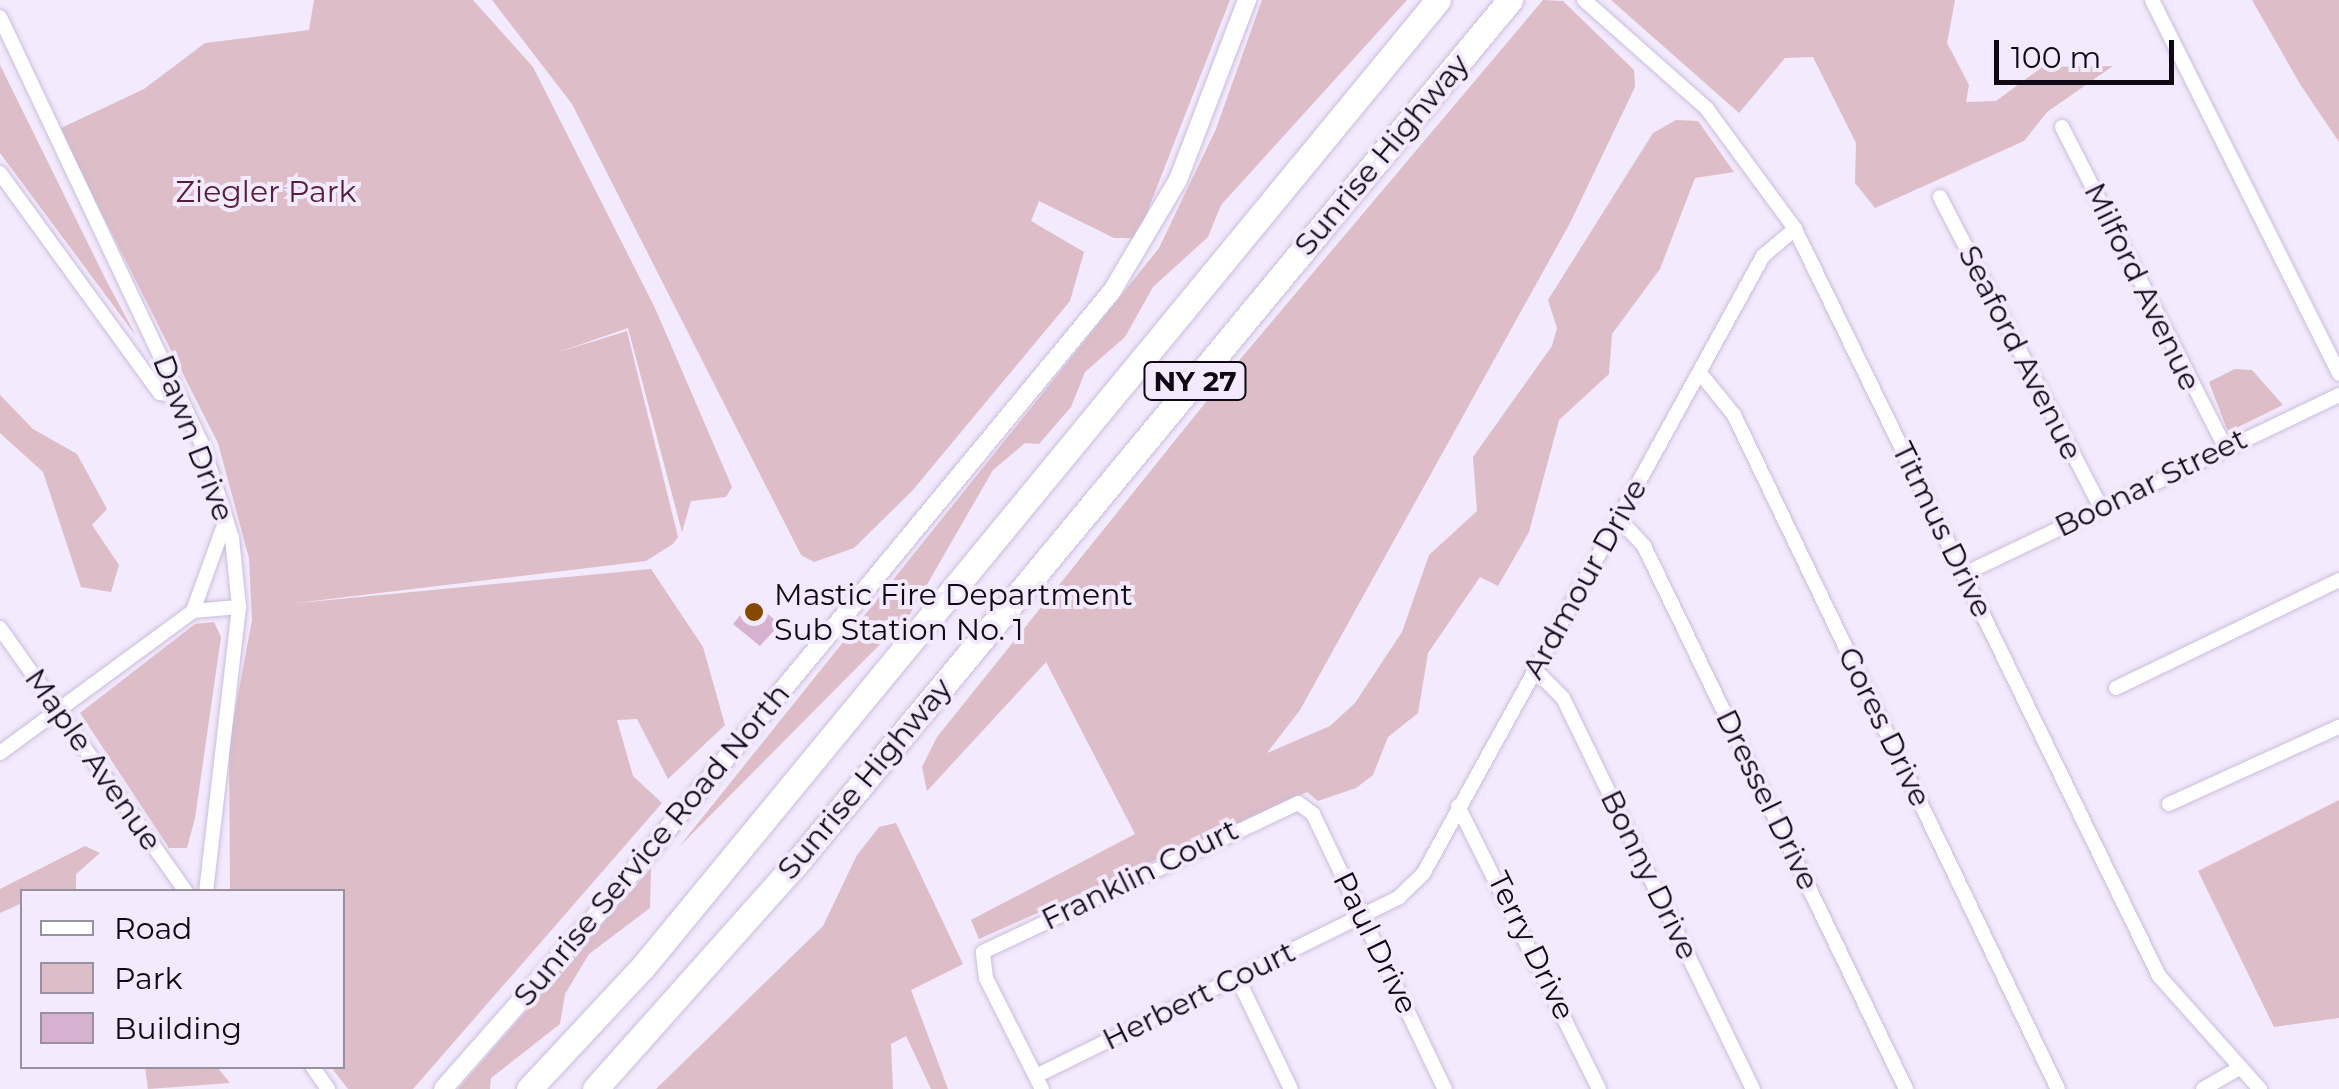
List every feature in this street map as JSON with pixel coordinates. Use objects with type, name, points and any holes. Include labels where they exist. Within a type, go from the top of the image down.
[{"type":"highway","name":"Sunrise Highway","points":[[529,1089],[655,953],[1438,0]]},
{"type":"highway","name":"Sunrise Highway","points":[[595,1089],[794,866],[1510,0]]},
{"type":"street","name":"Sunrise Service Road North","points":[[442,1089],[629,877],[1112,291],[1178,180],[1247,0]]},
{"type":"street","name":"Titmus Drive","points":[[1584,0],[1706,110],[1795,229],[2159,976],[2238,1069],[2260,1089]]},
{"type":"street","points":[[2152,0],[2339,374]]},
{"type":"street","name":"Dawn Drive","points":[[0,17],[179,396],[226,520],[239,606],[206,889]]},
{"type":"street","name":"Milford Avenue","points":[[2062,127],[2225,447]]},
{"type":"street","points":[[0,174],[160,393],[179,396]]},
{"type":"street","name":"Seaford Avenue","points":[[1940,197],[2100,508]]},
{"type":"street","name":"Ardmour Drive","points":[[1362,916],[1423,874],[1762,256],[1795,229]]},
{"type":"street","name":"Gores Drive","points":[[1700,373],[1734,415],[2058,1089]]},
{"type":"street","name":"Boonar Street","points":[[1964,574],[2339,395]]},
{"type":"street","name":"Dressel Drive","points":[[1618,518],[1644,546],[1906,1089]]},
{"type":"street","points":[[193,611],[226,520]]},
{"type":"street","points":[[2116,688],[2339,580]]},
{"type":"street","points":[[0,752],[193,611],[239,606]]},
{"type":"street","name":"Maple Avenue","points":[[0,628],[184,889]]},
{"type":"street","name":"Bonny Drive","points":[[1534,669],[1563,698],[1753,1089]]},
{"type":"street","points":[[2169,804],[2339,727]]},
{"type":"street","name":"Paul Drive","points":[[1298,803],[1313,814],[1445,1089]]},
{"type":"street","name":"Franklin Court","points":[[1039,1083],[986,978],[983,952],[1298,803]]},
{"type":"street","name":"Terry Drive","points":[[1458,806],[1600,1089]]},
{"type":"street","name":"Herbert Court","points":[[1039,1083],[1362,916]]},
{"type":"street","points":[[1238,977],[1291,1089]]},
{"type":"street","points":[[2203,1089],[2238,1069]]},
{"type":"green space","name":"Ziegler Park","points":[[314,0],[473,0],[533,67],[655,308],[732,487],[726,497],[691,501],[682,532],[628,328],[556,353],[627,331],[678,537],[673,544],[646,561],[288,604],[651,569],[703,647],[725,725],[668,779],[637,719],[617,720],[633,776],[662,803],[413,1089],[348,1089],[333,1069],[345,1069],[345,889],[230,889],[229,743],[252,620],[249,558],[218,443],[59,129],[144,89],[205,43],[309,30]]},
{"type":"green space","points":[[492,0],[1230,0],[1137,238],[1114,238],[1039,201],[1031,221],[1084,252],[1070,301],[912,491],[854,548],[814,562],[801,555],[572,104]]},
{"type":"green space","points":[[1262,0],[1407,0],[1221,205],[1208,237],[1153,287],[1125,337],[1085,372],[1071,407],[1039,444],[1025,443],[993,470],[910,614],[678,848],[1159,248],[1216,129]]},
{"type":"green space","points":[[1543,0],[1563,1],[1634,70],[1635,87],[1570,223],[1300,710],[1267,753],[1330,726],[1355,703],[1402,632],[1429,555],[1477,511],[1473,457],[1552,346],[1557,328],[1548,300],[1653,133],[1676,120],[1698,121],[1734,172],[1695,178],[1660,269],[1612,334],[1609,374],[1559,420],[1529,532],[1498,586],[1480,577],[1428,653],[1418,713],[1388,737],[1373,775],[1356,788],[1318,801],[1307,792],[979,939],[971,920],[1135,834],[1046,662],[927,791],[922,767],[937,737],[1242,357]]},
{"type":"green space","points":[[1611,0],[1955,0],[1947,43],[1969,85],[1966,102],[1996,101],[2042,67],[2113,66],[2047,112],[2024,141],[1875,208],[1855,183],[1856,143],[1813,57],[1785,58],[1739,113]]},
{"type":"green space","points":[[2252,0],[2339,0],[2339,142],[2300,84]]},
{"type":"green space","points":[[0,65],[106,280],[136,336],[0,153]]},
{"type":"green space","points":[[2235,369],[2252,370],[2283,405],[2228,432],[2209,382]]},
{"type":"green space","points":[[0,395],[33,429],[77,454],[107,509],[92,525],[119,565],[111,592],[81,587],[43,472],[0,433]]},
{"type":"green space","points":[[214,622],[221,637],[195,818],[187,848],[169,848],[80,713],[195,624]]},
{"type":"green space","points":[[2339,800],[2339,1018],[2274,1027],[2198,871]]},
{"type":"green space","points":[[896,823],[963,964],[911,990],[948,1089],[931,1089],[906,1036],[891,1044],[893,1089],[656,1089],[823,926],[857,855],[879,827]]},
{"type":"green space","points":[[85,846],[100,853],[76,874],[76,889],[20,889],[20,904],[0,913],[0,889]]},
{"type":"green space","points":[[651,868],[650,908],[589,954],[565,994],[560,1024],[491,1078],[490,1089],[458,1089]]},
{"type":"green space","points":[[145,1069],[219,1069],[230,1083],[148,1089]]},
{"type":"building","name":"Mastic Fire Department Sub Station No. 1","points":[[752,601],[780,624],[760,646],[733,624]]},
{"type":"place","name":"Mastic Fire Department Sub Station No. 1","points":[[754,612]]}]
